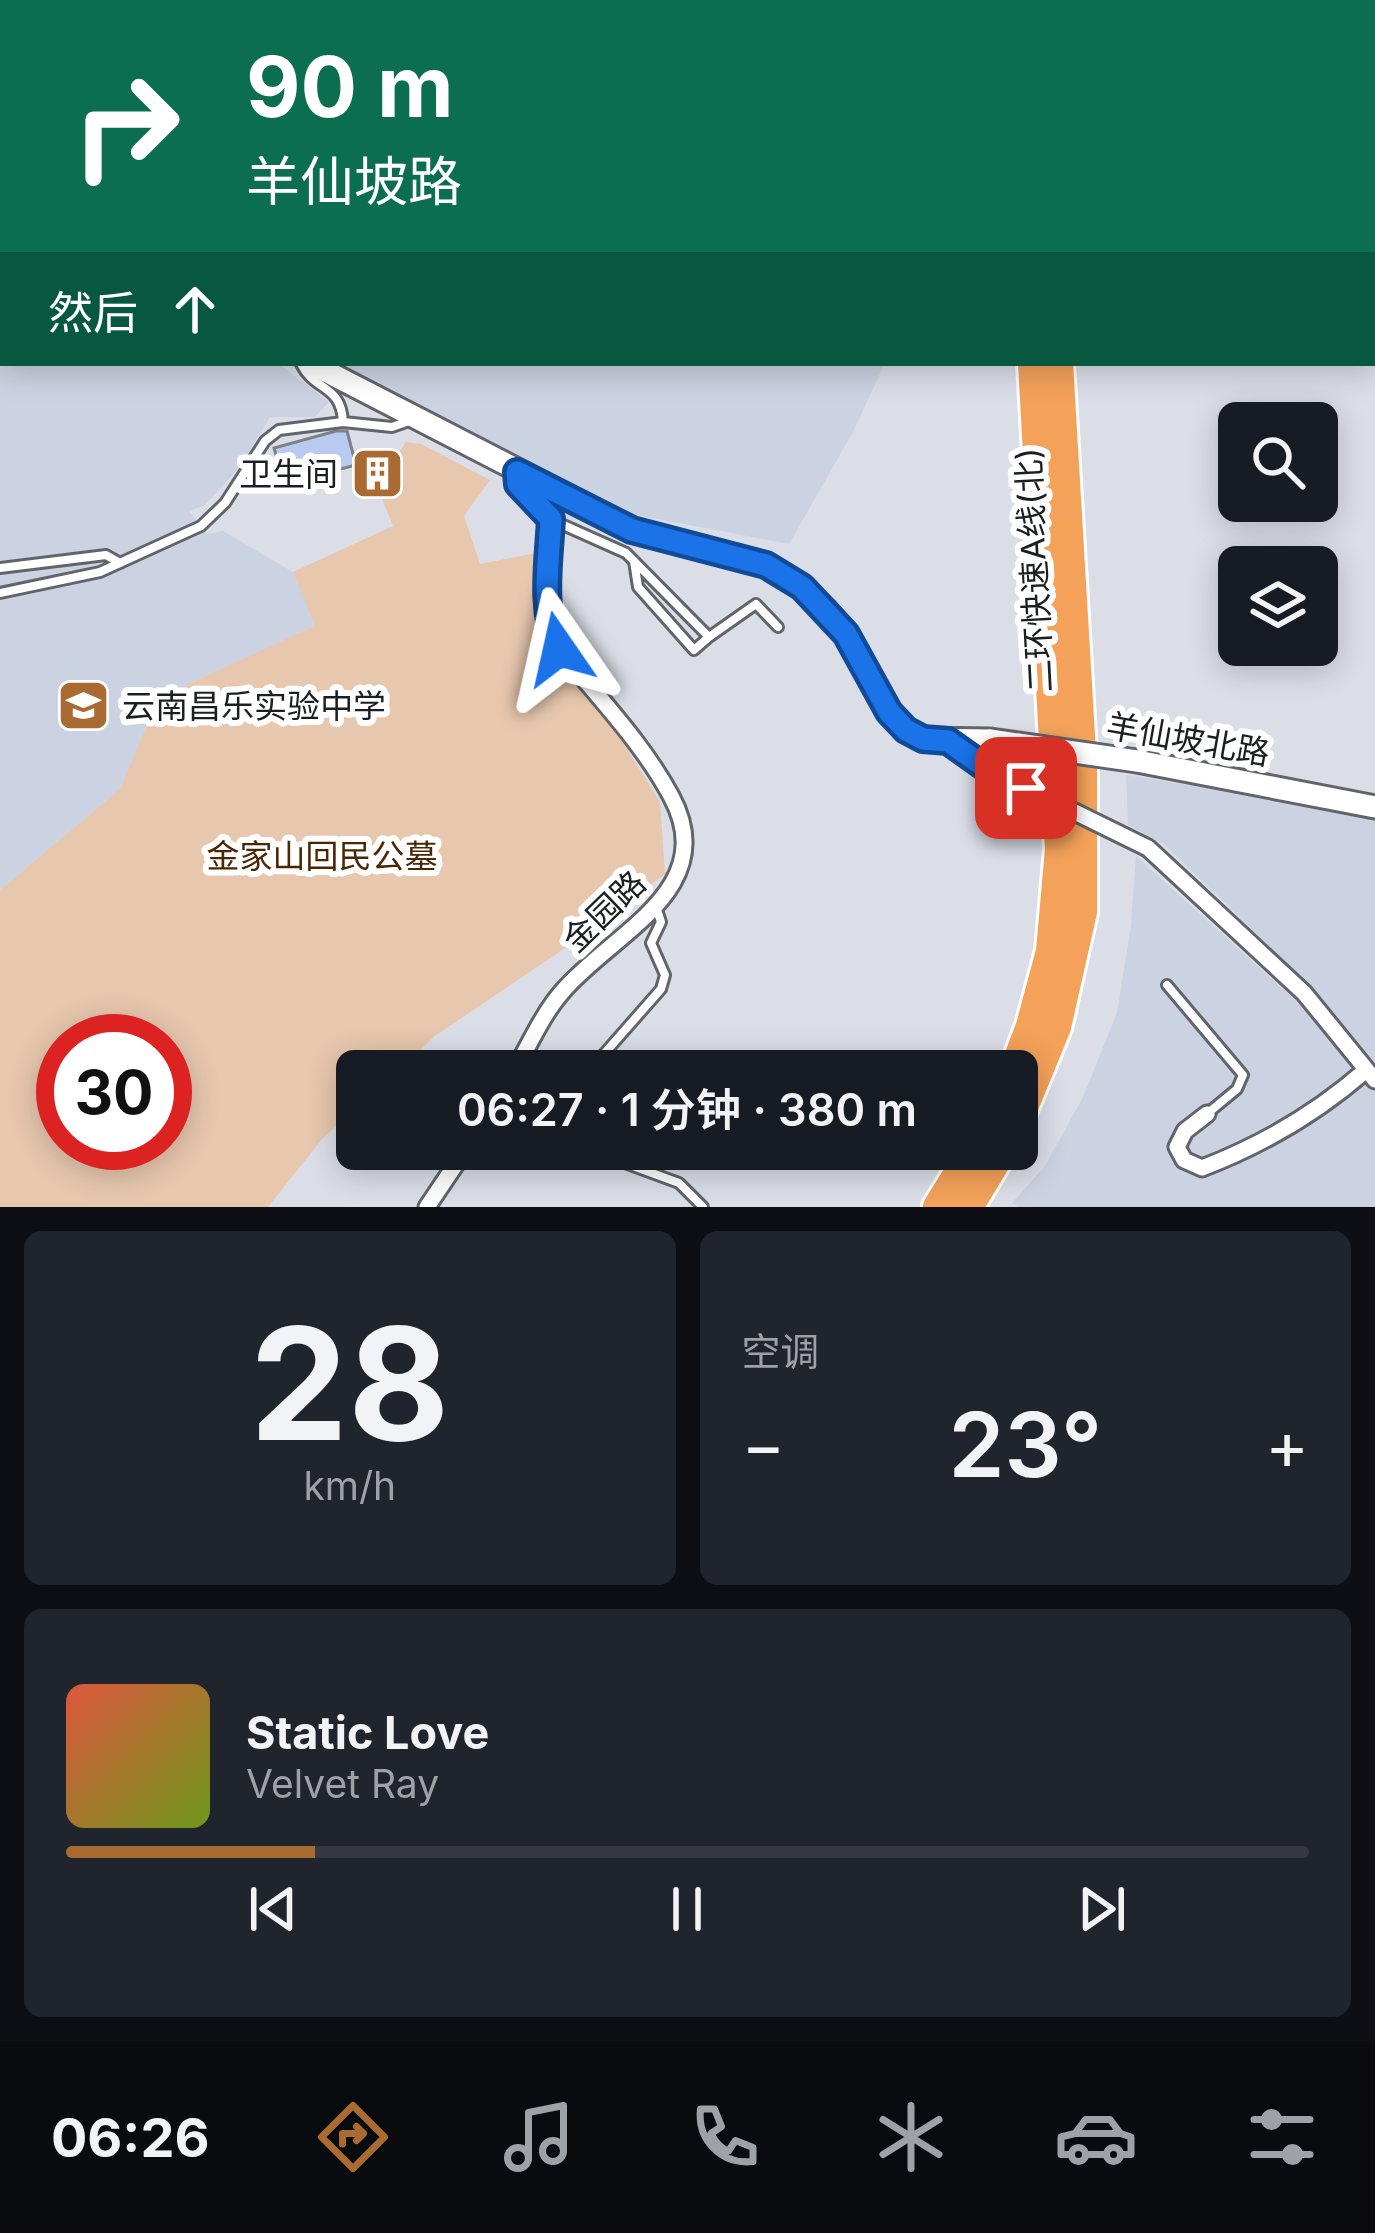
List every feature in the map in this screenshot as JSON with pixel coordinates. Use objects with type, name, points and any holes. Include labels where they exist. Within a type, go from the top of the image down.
[{"type":"highway","points":[[1021,1050],[1051,951],[1060,849],[1033,366]]},
{"type":"highway","name":"二环快速A线(北)","points":[[1038,1071],[1056,1028],[1082,912],[1082,770],[1058,366]]},
{"type":"highway","points":[[938,1207],[961,1170]]},
{"type":"highway","points":[[976,1199],[992,1170]]},
{"type":"street","points":[[312,366],[632,530],[766,565],[802,587],[846,634],[889,712],[906,730],[923,739],[948,741],[986,768],[1148,848],[1304,992],[1370,1075],[1244,1152],[1202,1168],[1184,1160],[1177,1147],[1185,1131],[1207,1114]]},
{"type":"street","points":[[517,472],[518,484],[551,519]]},
{"type":"street","name":"金园路","points":[[526,1050],[560,993],[656,906],[676,883],[684,862],[683,830],[672,798],[551,632],[551,519]]},
{"type":"street","name":"羊仙坡北路","points":[[948,741],[989,740],[1136,761],[1375,807]]},
{"type":"street","points":[[427,1207],[452,1170]]},
{"type":"lane","points":[[306,366],[306,374],[337,395],[344,422]]},
{"type":"lane","points":[[0,593],[71,581],[201,526],[225,503],[265,441],[279,430],[344,422],[392,427],[414,419]]},
{"type":"lane","points":[[551,519],[634,559],[710,637]]},
{"type":"lane","points":[[0,568],[106,555],[121,563]]},
{"type":"lane","points":[[634,559],[638,587],[694,650],[756,604],[778,627]]},
{"type":"lane","points":[[607,1050],[661,989],[665,975],[651,943],[661,922],[656,906]]},
{"type":"lane","points":[[1167,985],[1243,1075],[1237,1089],[1207,1114]]},
{"type":"lane","points":[[642,1170],[679,1183],[703,1207]]},
{"type":"shaded area","name":"云南昌乐实验中学","points":[[0,366],[282,366],[329,402],[315,417],[270,417],[238,469],[205,505],[189,511],[207,534],[223,531],[293,572],[316,626],[188,684],[145,729],[120,789],[0,890]]},
{"type":"shaded area","points":[[341,366],[884,366],[854,430],[789,544],[626,513],[554,482]]},
{"type":"shaded area","points":[[1126,775],[1375,815],[1375,1067],[1307,983],[1164,844],[1128,825]]},
{"type":"shaded area","points":[[1136,856],[1295,1000],[1375,1091],[1375,1207],[1018,1207],[1012,1203],[1045,1166],[1083,1097],[1117,1013]]},
{"type":"green space","name":"金家山回民公墓","points":[[406,442],[421,444],[490,480],[464,516],[480,564],[542,552],[541,639],[611,723],[660,802],[665,874],[420,1050],[336,1050],[336,1126],[268,1207],[0,1207],[0,890],[120,789],[145,729],[188,684],[315,626],[293,572],[393,526],[375,481],[386,473]]},
{"type":"building","points":[[347,431],[356,465],[284,484],[274,448]]},
{"type":"place","name":"卫生间","points":[[377,474]]},
{"type":"place","name":"云南昌乐实验中学","points":[[83,706]]},
{"type":"route","points":[[559,649],[548,606],[551,519],[518,484],[517,472],[632,530],[766,565],[802,587],[846,634],[889,712],[906,730],[923,739],[948,741],[1026,788]]}]
